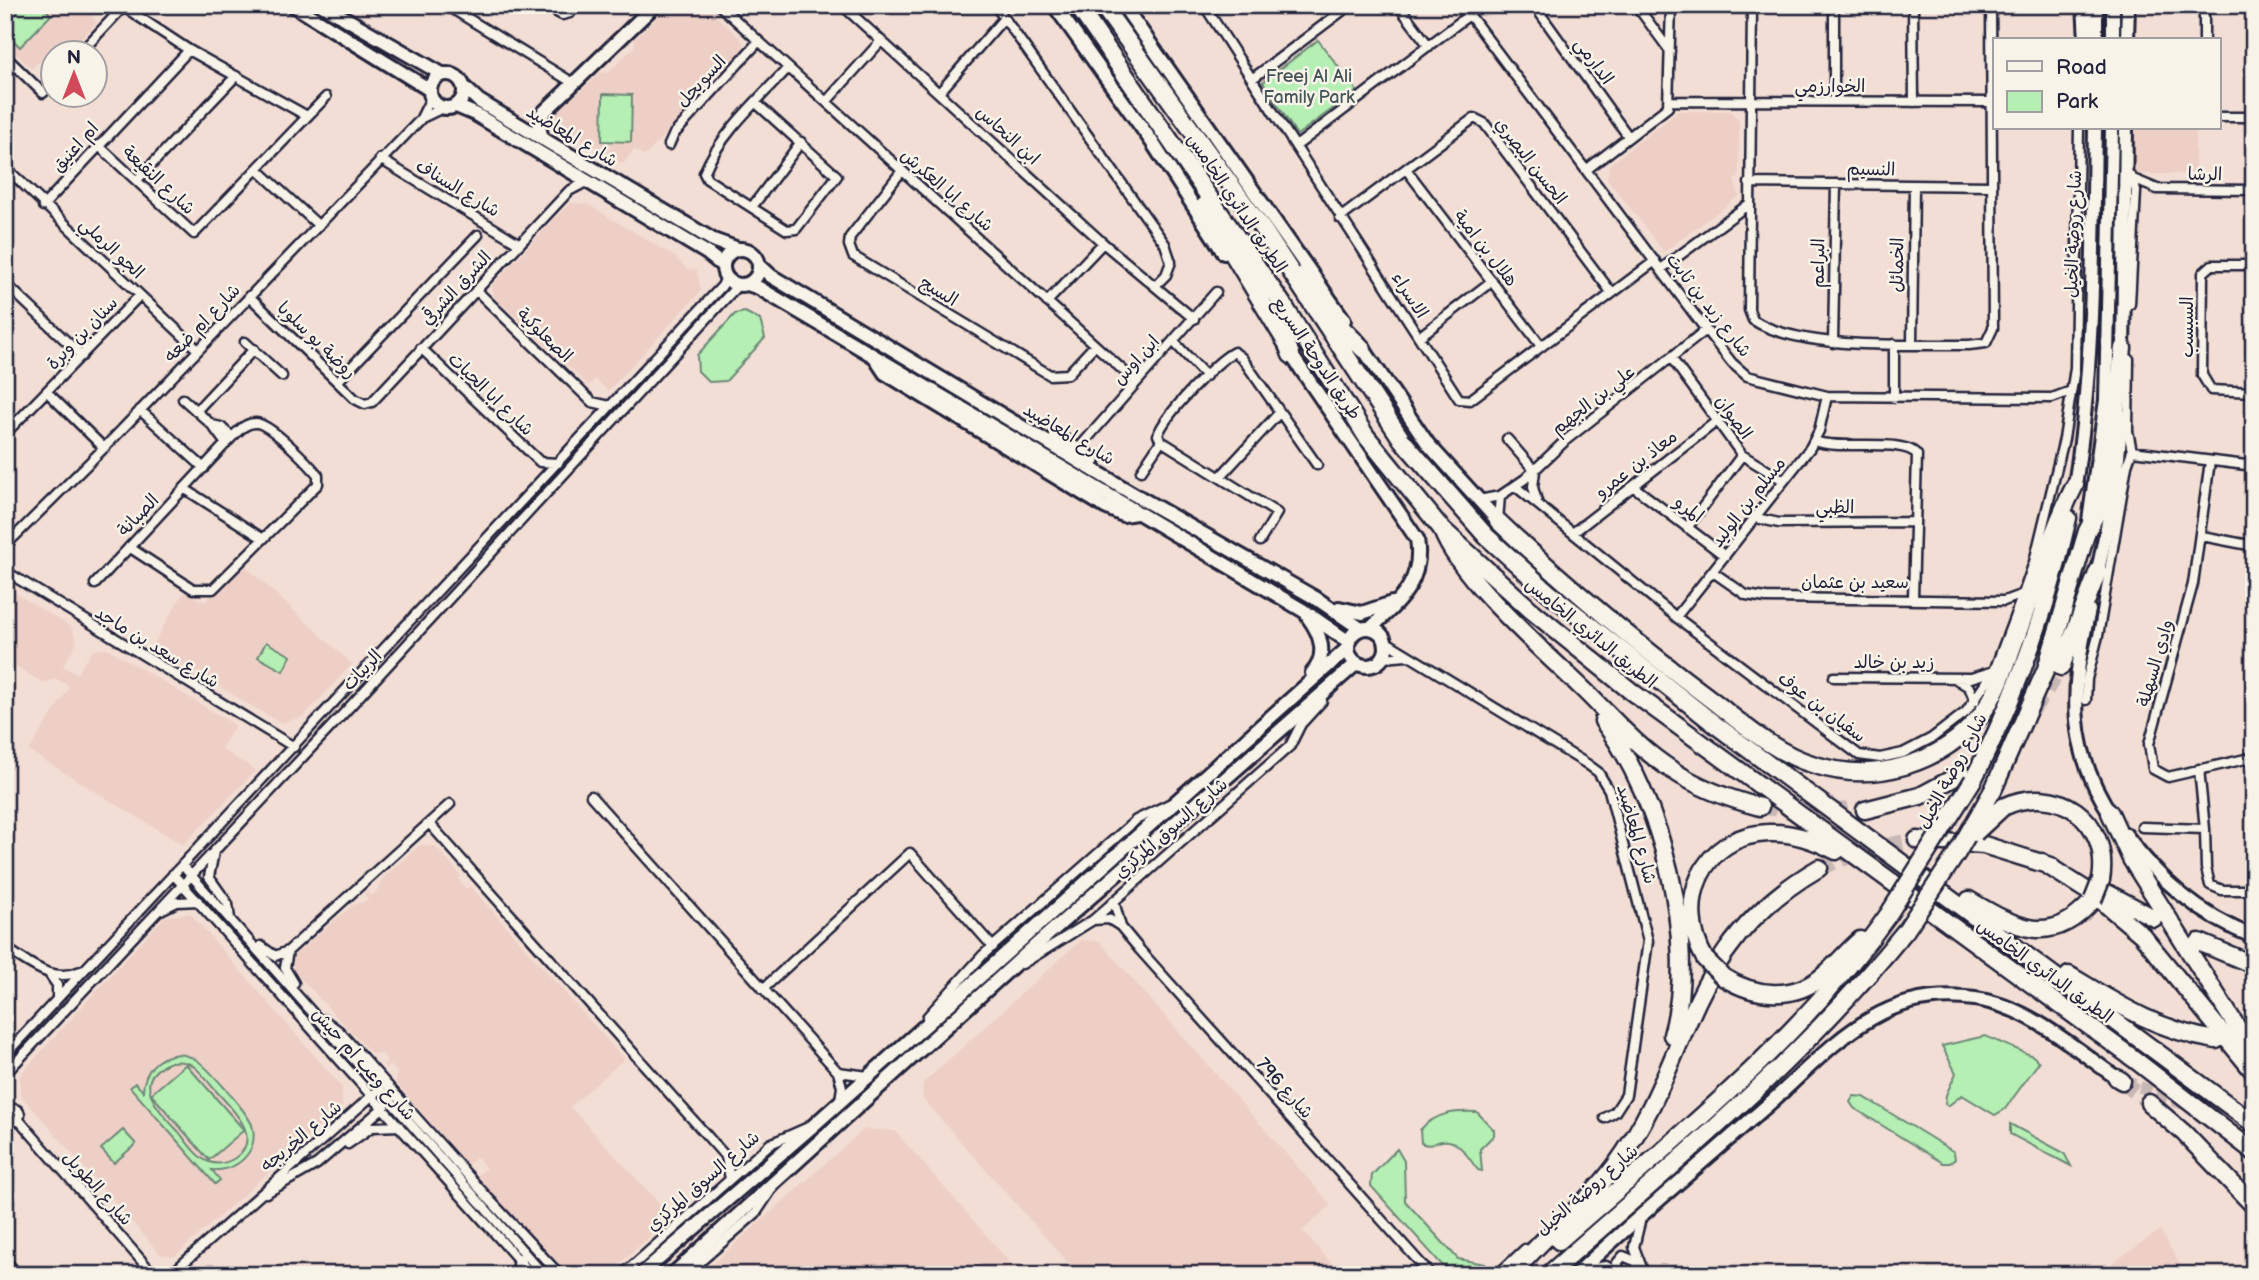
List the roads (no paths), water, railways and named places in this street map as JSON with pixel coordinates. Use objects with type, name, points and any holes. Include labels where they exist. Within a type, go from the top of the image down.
[{"type":"highway","name":"الطريق الدائري الخامس","points":[[1077,5],[1284,306],[1366,436],[1441,528],[1531,610],[1632,692],[2254,1152]]},
{"type":"highway","name":"الطريق الدائري الخامس","points":[[1102,5],[1264,231],[1402,440],[1486,536],[1548,592],[1679,697],[2250,1121]]},
{"type":"highway","points":[[1184,160],[1193,188],[1285,340],[1291,355]]},
{"type":"highway","points":[[1264,231],[1287,253],[1344,330],[1363,349]]},
{"type":"highway","points":[[2087,531],[2101,505],[2108,472],[2123,348]]},
{"type":"highway","points":[[1498,521],[1619,629],[1765,740],[1813,765],[1834,771],[1867,772],[1903,767],[1937,754],[1961,736],[1982,713],[2002,676],[2060,514],[2075,485]]},
{"type":"highway","name":"شارع روضة الخيل","points":[[1520,1275],[1707,1110],[1806,1017],[1885,920],[1967,777],[1994,740],[2031,645],[2056,564],[2075,485]]},
{"type":"highway","points":[[1441,528],[1455,558],[1569,678],[1642,748],[1672,771],[1724,796],[1760,807]]},
{"type":"highway","name":"شارع روضة الخيل","points":[[1552,1272],[1772,1078],[1861,985],[1906,930],[1957,853],[1993,790],[2046,669],[2087,531]]},
{"type":"highway","points":[[2062,667],[2098,571]]},
{"type":"highway","points":[[1569,678],[1612,733],[1633,768],[1659,842],[1671,887],[1681,942],[1681,979],[1664,1072]]},
{"type":"highway","points":[[1865,810],[1920,796],[1967,777]]},
{"type":"highway","points":[[1942,891],[1968,900],[2012,924],[2034,929],[2067,923],[2093,900],[2101,880],[2101,850],[2097,837],[2081,815],[2057,801],[2044,798],[2030,798],[2003,807],[1957,853]]},
{"type":"highway","points":[[2110,813],[2131,859],[2254,1054]]},
{"type":"highway","points":[[1873,869],[1796,835],[1768,833],[1736,841],[1717,854],[1702,871],[1692,900],[1693,931],[1705,959],[1723,977],[1758,992],[1781,993],[1796,990],[1824,976],[1857,942],[1885,920]]},
{"type":"highway","points":[[1917,840],[1984,845],[2042,862],[2154,918]]},
{"type":"highway","points":[[2042,862],[2097,897],[2142,935],[2254,1072]]},
{"type":"highway","points":[[1512,1275],[1577,1208],[1614,1166],[1630,1143],[1702,988],[1732,940],[1769,902],[1819,868]]},
{"type":"highway","points":[[2199,942],[2254,965]]},
{"type":"highway","points":[[2029,957],[2061,969],[2137,1016],[2164,1029],[2216,1040]]},
{"type":"highway","points":[[2149,1103],[2184,1133],[2254,1206]]},
{"type":"street","points":[[293,5],[430,94],[443,108],[456,106],[464,95],[465,88],[459,78],[442,74],[322,5]]},
{"type":"street","points":[[446,5],[570,81]]},
{"type":"street","points":[[543,5],[562,15],[570,13],[577,5]]},
{"type":"street","points":[[515,123],[532,116],[649,5]]},
{"type":"street","points":[[542,139],[539,126],[541,115],[655,5]]},
{"type":"street","name":"شارع ابا العكرش","points":[[719,5],[1136,382]]},
{"type":"street","name":"ابن النحاس","points":[[842,5],[1103,243],[1194,319]]},
{"type":"street","points":[[995,5],[1165,244],[1171,262],[1166,275],[1155,286]]},
{"type":"street","name":"طريق الدوحة السريع","points":[[1054,5],[1152,142],[1291,355],[1412,530],[1419,565],[1401,598],[1366,629]]},
{"type":"street","points":[[1123,5],[1334,302],[1411,422],[1498,521]]},
{"type":"street","points":[[1207,9],[1219,5]]},
{"type":"street","points":[[1252,79],[1350,5]]},
{"type":"street","points":[[1398,5],[1429,46]]},
{"type":"street","name":"شارع زيد بن ثابت","points":[[1462,5],[1706,330],[1732,363],[1747,376],[1827,396],[2052,398],[2071,391]]},
{"type":"street","name":"الدارمي","points":[[1534,5],[1628,136]]},
{"type":"street","points":[[1636,5],[1671,52]]},
{"type":"street","points":[[1587,170],[1628,136],[1662,113],[1670,101],[1671,5]]},
{"type":"street","points":[[1752,5],[1749,102],[1750,316],[1767,327],[1833,343],[1981,345],[1992,336],[1991,5]]},
{"type":"street","points":[[1834,5],[1834,101]]},
{"type":"street","points":[[1913,5],[1914,102]]},
{"type":"street","points":[[2083,5],[2083,38]]},
{"type":"street","points":[[2096,5],[2096,38]]},
{"type":"street","points":[[2112,38],[2113,5]]},
{"type":"street","points":[[2127,38],[2128,5]]},
{"type":"street","points":[[2204,5],[2204,38]]},
{"type":"street","points":[[94,38],[125,6],[189,50],[307,116]]},
{"type":"street","name":"الاسراء","points":[[1207,9],[1459,398],[1466,401],[1655,261]]},
{"type":"street","points":[[1296,146],[1469,15]]},
{"type":"street","points":[[939,93],[1004,18]]},
{"type":"street","name":"السويحل","points":[[669,145],[674,134],[759,41]]},
{"type":"street","points":[[826,102],[881,41]]},
{"type":"street","name":"ام اعنيق","points":[[43,206],[189,50]]},
{"type":"street","points":[[5,56],[38,88]]},
{"type":"street","points":[[756,103],[834,170],[837,179],[796,229],[787,230],[707,179],[704,173],[730,133],[756,103],[788,68]]},
{"type":"street","points":[[430,94],[433,80],[442,74]]},
{"type":"street","points":[[137,180],[236,76]]},
{"type":"street","name":"شارع المعاضيد","points":[[465,88],[479,101],[713,240],[738,249]]},
{"type":"street","name":"شارع ام ضعه","points":[[420,120],[430,94]]},
{"type":"street","name":"شارع النقيعة","points":[[98,145],[194,234],[326,97]]},
{"type":"street","name":"الخوارزمي","points":[[1670,101],[1991,102]]},
{"type":"street","name":"شارع المعاضيد","points":[[456,106],[475,114],[707,253],[724,272]]},
{"type":"street","name":"شارع ام ضعه","points":[[5,546],[104,448],[380,159],[420,120],[443,108]]},
{"type":"street","points":[[2220,117],[2254,117]]},
{"type":"street","name":"الحسن البصري","points":[[1340,218],[1471,119],[1481,121],[1611,292]]},
{"type":"street","name":"شارع روضة الخيل","points":[[2071,391],[2076,352],[2079,130]]},
{"type":"street","points":[[2089,130],[2095,152]]},
{"type":"street","name":"شارع روضة الخيل","points":[[2075,485],[2088,378],[2095,130]]},
{"type":"street","name":"شارع روضة الخيل","points":[[2087,531],[2106,400],[2112,130]]},
{"type":"street","points":[[2126,130],[2129,175],[2119,461],[2077,668],[2075,712],[2084,762],[2110,813],[2150,867],[2177,893],[2207,915],[2254,937]]},
{"type":"street","points":[[752,207],[800,142]]},
{"type":"street","name":"شارع السناف","points":[[380,159],[520,244]]},
{"type":"street","name":"الجو الرملي","points":[[5,167],[43,206],[198,350]]},
{"type":"street","points":[[257,169],[318,225]]},
{"type":"street","name":"هلال بن امية","points":[[1406,169],[1541,346]]},
{"type":"street","points":[[568,170],[569,191]]},
{"type":"street","name":"السيج","points":[[901,172],[850,237],[853,256],[1050,375],[1068,374],[1094,346]]},
{"type":"street","points":[[2086,700],[2087,679],[2098,636],[2132,452],[2128,418],[2135,199],[2129,175]]},
{"type":"street","name":"الرشا","points":[[2129,175],[2157,189]]},
{"type":"street","name":"الشرق الشرقي","points":[[365,404],[378,397],[569,191],[588,181]]},
{"type":"street","name":"النسيم","points":[[1749,183],[1992,186]]},
{"type":"street","name":"البراعم","points":[[1833,343],[1836,184]]},
{"type":"street","name":"الخمائل","points":[[1912,344],[1914,186]]},
{"type":"street","name":"الرشا","points":[[2135,199],[2157,189],[2254,190]]},
{"type":"street","points":[[1661,269],[1749,204]]},
{"type":"street","points":[[338,381],[478,236]]},
{"type":"street","points":[[1047,302],[1103,243]]},
{"type":"street","points":[[738,249],[755,255],[760,266],[757,277],[743,285],[724,272],[728,255],[738,249]]},
{"type":"street","name":"السبسب","points":[[2254,265],[2213,265],[2208,266],[2203,273],[2202,375],[2211,390],[2254,392]]},
{"type":"street","name":"شارع المعاضيد","points":[[760,266],[771,276],[1130,492],[1366,629]]},
{"type":"street","name":"الربيات","points":[[5,1055],[722,286],[724,272]]},
{"type":"street","points":[[1419,337],[1492,281]]},
{"type":"street","points":[[5,283],[82,356]]},
{"type":"street","name":"شارع المعاضيد","points":[[743,285],[759,288],[1304,611],[1349,645]]},
{"type":"street","name":"الربيات","points":[[5,1073],[743,285]]},
{"type":"street","name":"الصعلوكية","points":[[476,290],[592,402]]},
{"type":"street","name":"ابن اوس","points":[[1077,449],[1216,292]]},
{"type":"street","name":"سنان بن وبرة","points":[[5,435],[140,295]]},
{"type":"street","name":"روضة بو سلوبا","points":[[249,296],[292,331],[355,399],[365,404]]},
{"type":"street","name":"علي بن الجهم","points":[[1479,500],[1500,496],[1515,486],[1535,471],[1559,446],[1706,330]]},
{"type":"street","points":[[245,342],[282,376]]},
{"type":"street","points":[[1174,342],[1206,376]]},
{"type":"street","points":[[1894,344],[1894,398]]},
{"type":"street","points":[[892,347],[908,348],[1077,449],[1116,475],[1130,492]]},
{"type":"street","name":"شارع ابا الحيات","points":[[421,348],[540,462]]},
{"type":"street","points":[[196,411],[254,349]]},
{"type":"street","points":[[1260,541],[1277,513],[1161,441],[1158,435],[1163,424],[1206,376],[1234,352],[1242,358],[1317,465]]},
{"type":"street","points":[[876,357],[885,373],[1111,510],[1123,515],[1136,513]]},
{"type":"street","name":"الصوان","points":[[1672,359],[1742,454],[1783,480]]},
{"type":"street","name":"سفيان بن عوف","points":[[1515,486],[1537,501],[1676,617],[1852,750],[1867,757],[1891,756],[1917,747],[1946,729],[1975,701],[1993,671],[2023,594],[2043,525],[2071,391]]},
{"type":"street","name":"سنان بن وبرة","points":[[47,392],[104,448]]},
{"type":"street","name":"مسلم بن الوليد","points":[[1676,617],[1815,441],[1827,396]]},
{"type":"street","points":[[2052,398],[2062,403],[2068,413]]},
{"type":"street","points":[[183,399],[212,425],[221,427],[229,441]]},
{"type":"street","points":[[596,420],[592,402],[610,406]]},
{"type":"street","points":[[140,410],[204,468]]},
{"type":"street","points":[[1220,477],[1280,412]]},
{"type":"street","name":"معاذ بن عمرو","points":[[1574,532],[1717,421]]},
{"type":"street","name":"الصبانة","points":[[95,584],[229,441],[251,422],[266,426],[319,478],[318,484],[275,529],[262,538]]},
{"type":"street","points":[[973,426],[988,424]]},
{"type":"street","points":[[1507,439],[1535,471],[1533,487],[1537,501]]},
{"type":"street","points":[[1141,471],[1161,441]]},
{"type":"street","points":[[1815,441],[1832,446],[1905,447],[1915,451],[1918,460],[1913,598]]},
{"type":"street","points":[[2132,452],[2254,466]]},
{"type":"street","points":[[1687,527],[1742,454]]},
{"type":"street","name":"وادي السهلة","points":[[2210,461],[2202,536],[2186,614],[2149,744],[2150,762],[2158,774],[2168,777],[2254,758]]},
{"type":"street","points":[[542,479],[540,462],[558,463]]},
{"type":"street","name":"المرو","points":[[1634,487],[1726,556]]},
{"type":"street","points":[[129,547],[192,589],[206,591],[219,583],[262,538],[185,489]]},
{"type":"street","points":[[1498,521],[1500,496]]},
{"type":"street","name":"الظبي","points":[[1756,518],[1779,523],[1914,522]]},
{"type":"street","points":[[2202,536],[2254,546]]},
{"type":"street","name":"شارع سعد بن ماجد","points":[[5,571],[294,747]]},
{"type":"street","name":"سعيد بن عثمان","points":[[1713,572],[1746,595],[1755,597],[2004,601],[2023,594]]},
{"type":"street","points":[[1317,599],[1347,611],[1362,613],[1401,598]]},
{"type":"street","points":[[2004,601],[2015,616]]},
{"type":"street","points":[[1282,704],[1316,669],[1322,655],[1317,630],[1304,611]]},
{"type":"street","points":[[1383,658],[1385,640],[1366,629],[1349,645],[1357,663],[1374,665],[1383,658],[1407,656]]},
{"type":"street","name":"شارع المعاضيد","points":[[1385,640],[1592,768],[1609,790],[1648,941],[1626,1095],[1615,1112],[1605,1118]]},
{"type":"street","name":"شارع السوق المركزي","points":[[640,1275],[814,1125],[1349,645]]},
{"type":"street","name":"شارع السوق المركزي","points":[[672,1275],[1007,972],[1357,663]]},
{"type":"street","name":"زيد بن خالد","points":[[1834,677],[1977,678],[1993,671]]},
{"type":"street","name":"زيد بن خالد","points":[[1953,678],[1969,687],[1975,701]]},
{"type":"street","name":"شارع السوق المركزي","points":[[1007,972],[1050,945],[1067,939],[1093,920],[1290,747],[1301,724],[1326,697],[1332,683]]},
{"type":"street","points":[[2199,769],[2206,868],[2210,885],[2222,890],[2254,890]]},
{"type":"street","points":[[591,796],[838,1072],[842,1087],[840,1101]]},
{"type":"street","name":"شارع السوق المركزي","points":[[911,1038],[993,947],[1136,820],[1171,803]]},
{"type":"street","points":[[247,938],[272,955],[281,956],[450,804]]},
{"type":"street","points":[[429,823],[726,1157],[730,1179]]},
{"type":"street","points":[[2142,827],[2205,828]]},
{"type":"street","points":[[214,850],[209,877],[228,904],[230,919]]},
{"type":"street","points":[[763,989],[910,853],[993,947]]},
{"type":"street","name":"شارع وعب ام حيش","points":[[182,865],[544,1275]]},
{"type":"street","name":"شارع وعب ام حيش","points":[[173,874],[263,981],[372,1096],[532,1275]]},
{"type":"street","points":[[155,913],[177,902],[198,901]]},
{"type":"street","name":"شارع 796","points":[[1114,901],[1121,927],[1428,1273]]},
{"type":"street","points":[[1093,920],[1109,919],[1121,927]]},
{"type":"street","points":[[5,948],[50,975],[64,977],[86,969]]},
{"type":"street","points":[[288,951],[285,968],[300,998]]},
{"type":"street","points":[[50,975],[57,985],[57,999]]},
{"type":"street","points":[[1577,1273],[1844,1037],[1896,1006],[1921,999],[1952,997],[1977,999],[2009,1009],[2043,1025],[2121,1080]]},
{"type":"street","name":"شارع وعب ام حيش","points":[[318,1017],[339,1031],[556,1272]]},
{"type":"street","points":[[838,1072],[868,1076]]},
{"type":"street","name":"شارع الخريجه","points":[[170,1275],[380,1088]]},
{"type":"street","name":"شارع الخريجه","points":[[244,1209],[330,1153],[391,1100]]},
{"type":"street","name":"شارع الطويل","points":[[7,1114],[19,1120],[155,1275]]},
{"type":"street","name":"شارع السوق المركزي","points":[[622,1275],[747,1163],[778,1139],[814,1125]]},
{"type":"street","points":[[330,1153],[372,1127],[399,1126]]},
{"type":"street","points":[[726,1157],[747,1163]]},
{"type":"street","points":[[449,1168],[463,1170]]},
{"type":"street","name":"شارع السوق المركزي","points":[[685,1275],[761,1208],[777,1180]]},
{"type":"street","points":[[714,1209],[716,1191]]},
{"type":"street","name":"شارع روضة الخيل","points":[[1497,1275],[1577,1208]]},
{"type":"street","points":[[1644,1212],[1634,1240],[1645,1271]]},
{"type":"street","points":[[652,1275],[683,1246],[687,1232]]},
{"type":"street","points":[[630,1275],[646,1260],[664,1253]]},
{"type":"street","points":[[1622,1275],[1617,1263],[1623,1256],[1630,1257],[1645,1271]]},
{"type":"street","points":[[519,1261],[524,1275]]},
{"type":"street","points":[[7,1266],[18,1275]]},
{"type":"street","points":[[1577,1273],[1606,1266],[1622,1275]]},
{"type":"tunnel","points":[[1961,774],[2026,720],[2061,667]]},
{"type":"tunnel","points":[[1760,807],[1813,811],[1865,810]]},
{"type":"tunnel","points":[[1819,868],[1865,850],[1917,840]]},
{"type":"tunnel","points":[[2123,1080],[2180,1103],[2254,1108]]},
{"type":"tunnel","points":[[2122,1081],[2149,1103]]},
{"type":"park label","name":"Freej Al Ali Family Park","points":[[1309,86]]}]
